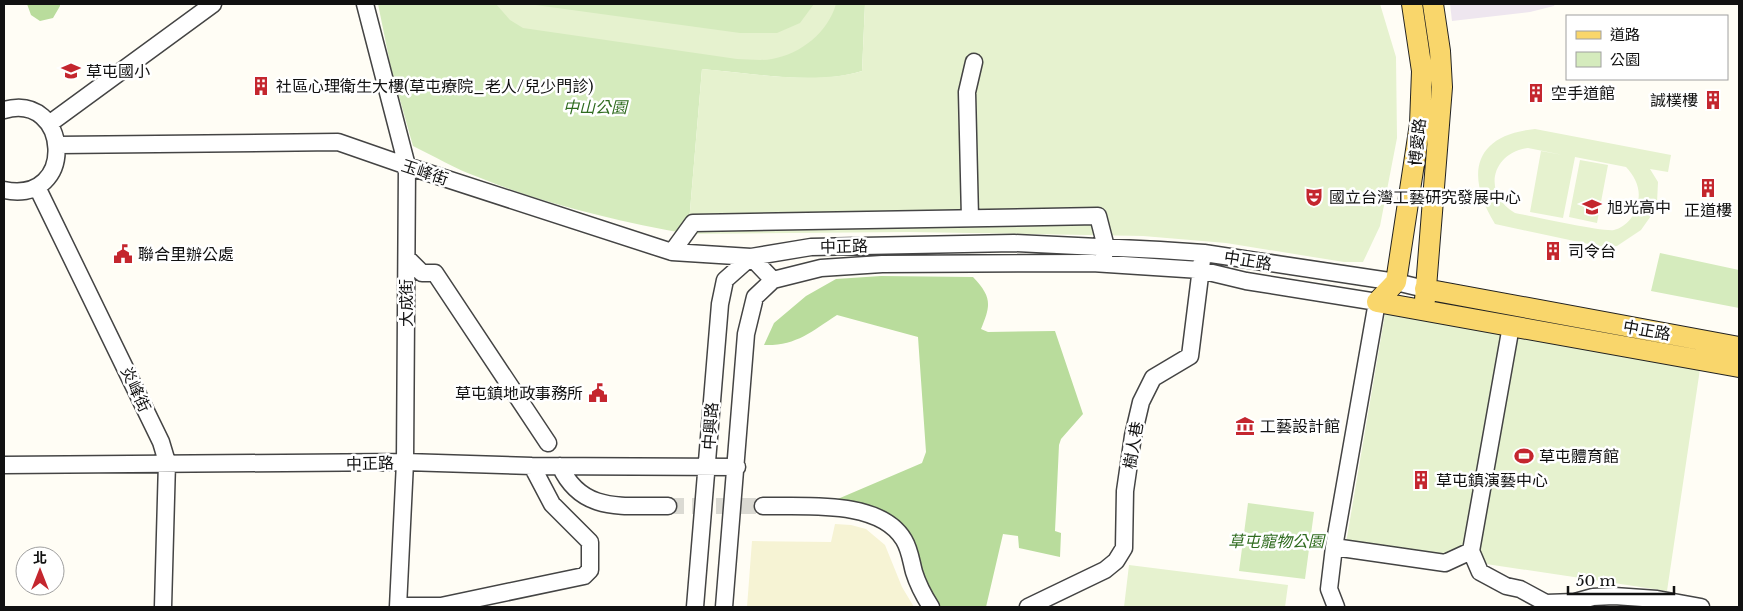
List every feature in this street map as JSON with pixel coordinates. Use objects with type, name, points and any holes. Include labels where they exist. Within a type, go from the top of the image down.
[{"type":"main road","name":"博愛路","points":[[1396,282],[1420,124],[1422,71],[1412,4]]},
{"type":"main road","name":"博愛路","points":[[1424,310],[1442,87],[1440,52],[1433,4]]},
{"type":"main road","points":[[1377,302],[1396,282]]},
{"type":"main road","name":"中正路","points":[[1425,289],[1739,347]]},
{"type":"main road","name":"中正路","points":[[1377,302],[1739,367]]},
{"type":"street","points":[[49,124],[213,4]]},
{"type":"street","name":"大成街","points":[[365,4],[407,166],[405,462],[398,607]]},
{"type":"street","points":[[970,218],[967,92],[974,62]]},
{"type":"street","points":[[4,110],[25,109],[38,114],[49,124],[58,145],[54,169],[46,179],[36,187],[25,191],[4,190]]},
{"type":"street","name":"玉峰街","points":[[58,145],[338,142],[672,252],[751,257]]},
{"type":"street","name":"炎峰街","points":[[36,187],[132,379],[161,442],[166,462],[163,607]]},
{"type":"street","points":[[672,252],[694,223],[1098,216],[1106,247],[1103,263]]},
{"type":"street","name":"中正路","points":[[751,257],[811,247],[1014,244],[1106,247],[1204,253],[1396,282],[1425,289]]},
{"type":"street","name":"樹人巷","points":[[1028,607],[1105,570],[1116,561],[1124,548],[1125,491],[1133,436],[1141,402],[1153,378],[1190,356],[1200,270],[1204,253]]},
{"type":"street","points":[[751,257],[773,280]]},
{"type":"street","name":"中興路","points":[[695,607],[716,331],[725,280],[751,257]]},
{"type":"street","points":[[407,258],[422,273],[435,273],[548,443]]},
{"type":"street","name":"中正路","points":[[773,280],[821,268],[882,264],[1103,263],[1200,270],[1246,281],[1377,302]]},
{"type":"street","name":"中興路","points":[[724,607],[746,334],[755,297],[773,280]]},
{"type":"street","points":[[1336,607],[1329,588],[1334,547],[1377,302]]},
{"type":"street","points":[[1511,326],[1471,551],[1480,572],[1506,586],[1520,589],[1546,602],[1575,602],[1593,597],[1614,596],[1657,599],[1701,607]]},
{"type":"street","name":"中正路","points":[[4,465],[166,462],[405,462],[532,466],[706,465],[736,467]]},
{"type":"street","points":[[398,607],[441,606],[584,576],[590,570],[590,542],[552,504],[532,466]]},
{"type":"street","points":[[560,466],[572,486],[583,496],[599,504],[668,506]]},
{"type":"street","points":[[763,506],[828,507],[859,511],[882,518],[903,538],[911,553],[919,585],[931,607]]},
{"type":"street","points":[[1334,547],[1444,563],[1471,551]]},
{"type":"shaded area","points":[[1450,4],[1555,4],[1554,6],[1530,12],[1452,21]]},
{"type":"shaded area","points":[[835,524],[851,525],[866,529],[885,545],[902,587],[914,607],[747,607],[752,541],[831,542]]},
{"type":"green space","points":[[27,4],[60,4],[60,6],[53,18],[40,21],[31,15]]},
{"type":"green space","name":"中山公園","points":[[378,4],[865,4],[862,71],[824,78],[804,78],[702,69],[688,234],[608,217],[503,187],[469,174],[413,146],[391,68]]},
{"type":"green space","points":[[496,4],[528,4],[740,33],[777,33],[800,23],[814,4],[836,4],[827,24],[803,47],[783,56],[759,60],[737,59],[523,28],[510,20]]},
{"type":"green space","points":[[865,4],[1380,4],[1396,57],[1397,138],[1380,226],[1363,262],[1344,262],[1226,243],[1143,236],[909,232],[688,234],[702,69],[804,78],[844,75],[862,71]]},
{"type":"green space","points":[[1535,129],[1671,155],[1668,172],[1650,169],[1658,182],[1657,203],[1653,213],[1641,230],[1617,246],[1607,248],[1495,224],[1480,189],[1478,174],[1480,160],[1487,149],[1498,139],[1514,133]],"holes":[[[1528,148],[1563,155],[1541,151],[1530,212],[1563,218],[1575,157],[1626,167],[1635,179],[1639,192],[1637,207],[1627,223],[1614,230],[1607,230],[1515,213],[1498,196],[1495,175],[1499,166],[1515,151]]]},
{"type":"green space","points":[[1580,160],[1608,165],[1597,223],[1569,217]]},
{"type":"green space","points":[[1660,253],[1739,270],[1739,308],[1651,291]]},
{"type":"green space","points":[[881,276],[973,277],[984,290],[988,302],[987,314],[981,329],[988,332],[1055,331],[1083,414],[1061,439],[1059,445],[1055,531],[1061,533],[1060,557],[1019,548],[1018,536],[1003,534],[986,607],[926,607],[889,525],[826,504],[922,463],[926,452],[918,337],[837,315],[803,337],[785,343],[764,345],[774,323],[806,296],[836,279]]},
{"type":"green space","name":"草屯體育館","points":[[1385,314],[1700,369],[1667,591],[1346,543]]},
{"type":"green space","name":"草屯寵物公園","points":[[1248,503],[1314,512],[1305,579],[1239,571]]},
{"type":"green space","points":[[1129,565],[1288,585],[1285,607],[1124,607]]},
{"type":"tunnel","points":[[668,506],[763,506]]},
{"type":"place","name":"草屯國小","points":[[71,71]]},
{"type":"place","name":"社區心理衛生大樓(草屯療院_老人/兒少門診)","points":[[261,86]]},
{"type":"place","name":"空手道館","points":[[1536,93]]},
{"type":"place","name":"誠樸樓","points":[[1713,100]]},
{"type":"place","name":"正道樓","points":[[1708,188]]},
{"type":"place","name":"國立台灣工藝研究發展中心","points":[[1314,197]]},
{"type":"place","name":"旭光高中","points":[[1592,207]]},
{"type":"place","name":"司令台","points":[[1553,251]]},
{"type":"place","name":"聯合里辦公處","points":[[123,254]]},
{"type":"place","name":"草屯鎮地政事務所","points":[[598,393]]},
{"type":"place","name":"工藝設計館","points":[[1245,426]]},
{"type":"place","name":"草屯體育館","points":[[1524,456]]},
{"type":"place","name":"草屯鎮演藝中心","points":[[1421,480]]}]
